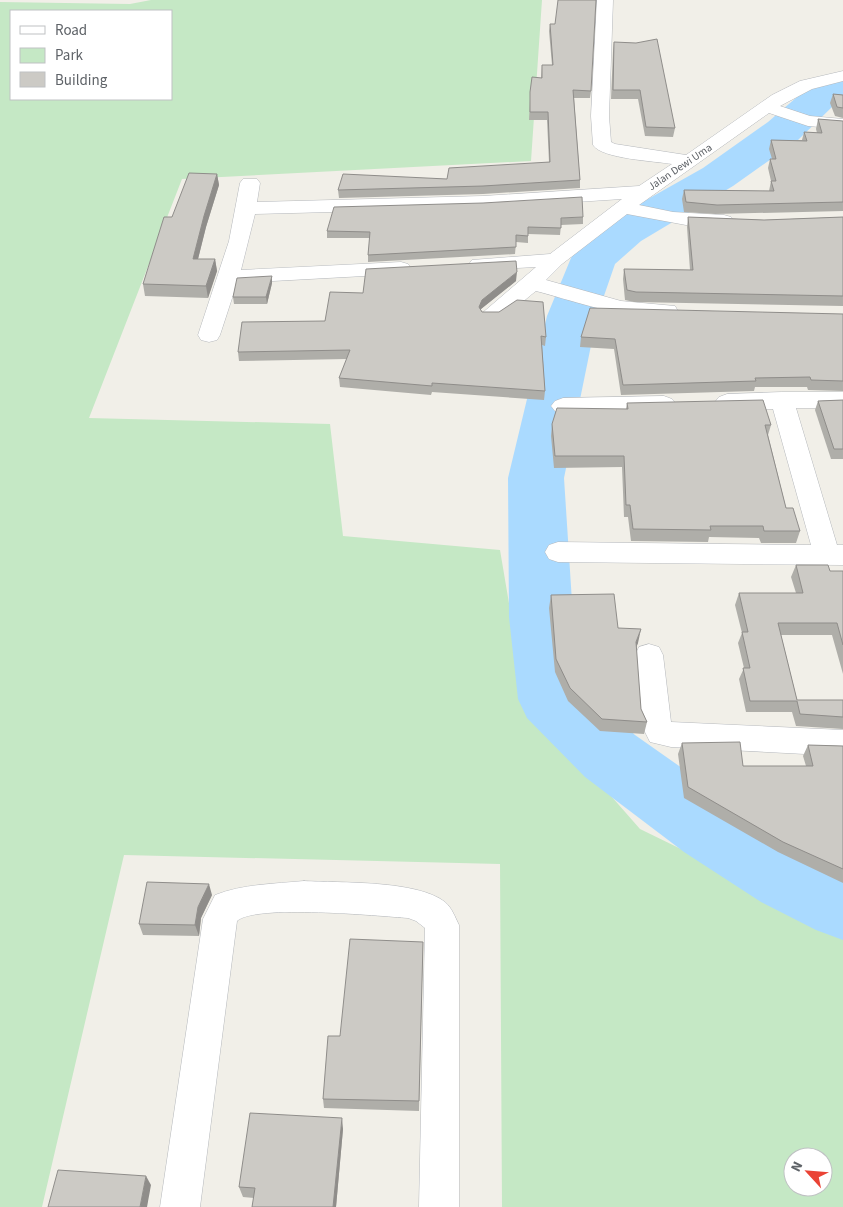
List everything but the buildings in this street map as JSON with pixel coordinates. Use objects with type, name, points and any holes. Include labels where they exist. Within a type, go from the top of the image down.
[{"type":"street","points":[[605,0],[600,116],[602,145],[610,149],[691,161]]},
{"type":"street","name":"Jalan Dewi Uma","points":[[491,315],[532,283],[555,260],[630,210],[644,192],[778,99],[806,85],[843,76]]},
{"type":"street","points":[[767,107],[808,121],[843,124]]},
{"type":"street","points":[[209,336],[229,277],[247,208],[250,183]]},
{"type":"street","points":[[247,208],[482,202],[644,192]]},
{"type":"street","points":[[630,210],[666,218],[692,221],[745,221]]},
{"type":"street","points":[[459,265],[555,260]]},
{"type":"street","points":[[229,277],[421,267]]},
{"type":"street","points":[[532,283],[633,310],[686,312]]},
{"type":"street","points":[[558,552],[835,555],[782,400]]},
{"type":"street","points":[[563,406],[843,400]]},
{"type":"street","points":[[650,655],[655,722],[661,733],[671,735],[843,742]]},
{"type":"street","points":[[180,1207],[220,919],[227,906],[251,901],[304,896],[408,903],[421,906],[431,912],[438,917],[442,925],[439,1207]]},
{"type":"green space","points":[[151,0],[542,0],[531,161],[182,179],[89,418],[330,424],[343,536],[500,550],[525,698],[640,829],[843,928],[843,1207],[502,1207],[500,864],[124,855],[42,1207],[0,1207],[0,2],[130,4]]},
{"type":"waterway","points":[[843,89],[818,99],[783,131],[718,177],[625,231],[594,258],[572,316],[558,371],[536,478],[540,541],[541,617],[551,699],[610,756],[710,829],[787,878],[843,905]]}]
